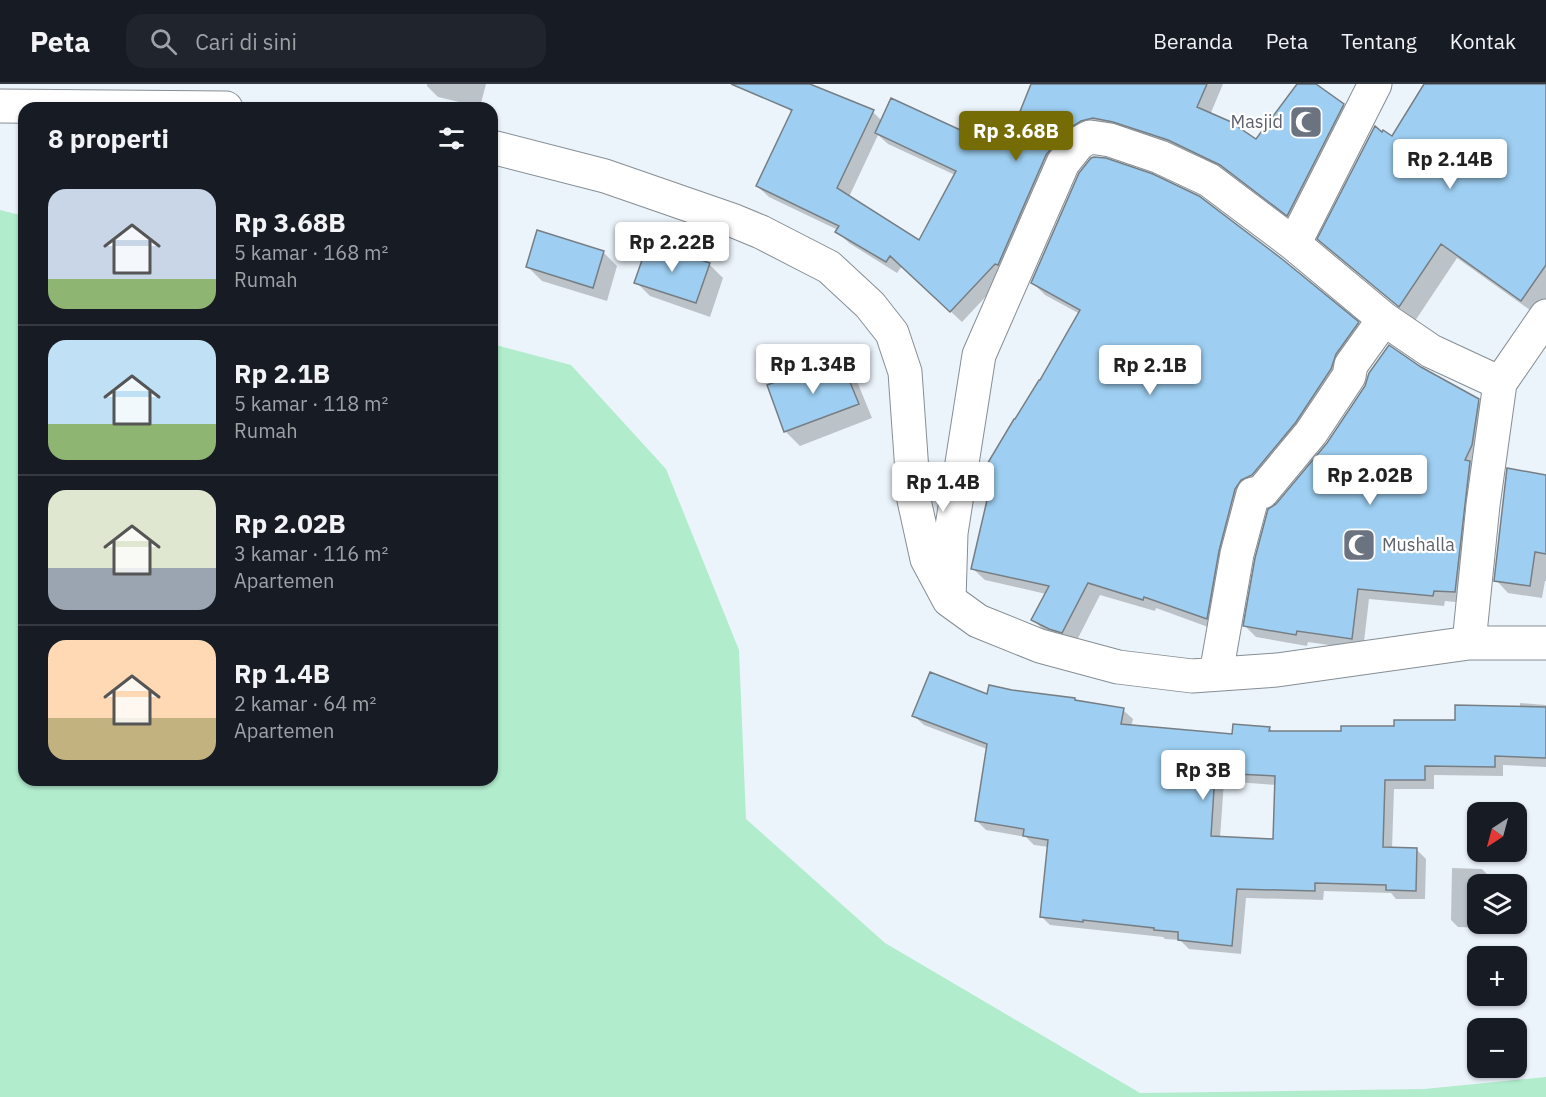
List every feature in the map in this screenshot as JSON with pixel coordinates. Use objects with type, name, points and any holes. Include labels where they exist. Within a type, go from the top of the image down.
[{"type":"street","points":[[1294,244],[1375,84]]},
{"type":"street","points":[[0,106],[18,106]]},
{"type":"street","points":[[950,600],[951,534],[979,355],[1064,163],[1079,143],[1090,137],[1110,140],[1160,157],[1209,180],[1294,244],[1384,319],[1431,351],[1500,384]]},
{"type":"street","points":[[498,149],[605,176],[732,220],[830,267],[870,305],[892,333],[905,372],[914,500],[927,559],[950,600],[978,621],[1040,646],[1118,667],[1192,676],[1277,670],[1470,643],[1546,643]]},
{"type":"street","points":[[1470,643],[1484,505],[1500,384],[1546,316]]},
{"type":"street","points":[[1216,674],[1237,554],[1253,494],[1262,492],[1311,433],[1349,376],[1350,365],[1384,319]]},
{"type":"green space","points":[[0,210],[18,214],[18,786],[498,786],[498,346],[571,365],[666,469],[739,650],[746,819],[885,943],[1140,1093],[1424,1089],[1546,1077],[1546,1097],[0,1097]]},
{"type":"building","points":[[731,84],[810,84],[874,110],[837,188],[919,240],[956,171],[875,133],[891,98],[969,134],[978,116],[1007,129],[1010,122],[1015,124],[1031,84],[1207,84],[1197,107],[1229,121],[1256,139],[1297,84],[1316,84],[1344,104],[1287,216],[1220,165],[1168,140],[1113,122],[1093,118],[1081,121],[1065,131],[1046,155],[998,265],[995,264],[950,312],[890,256],[886,262],[835,232],[839,226],[756,186],[792,110]]},
{"type":"building","points":[[1424,84],[1546,84],[1546,265],[1521,301],[1441,244],[1399,307],[1317,239],[1375,126],[1392,136]]},
{"type":"building","points":[[1094,157],[1106,158],[1153,174],[1199,196],[1282,259],[1359,322],[1336,354],[1331,369],[1296,422],[1252,475],[1241,480],[1235,489],[1219,551],[1207,619],[1144,597],[1143,600],[1088,583],[1062,633],[1031,620],[1049,586],[971,569],[991,483],[980,476],[1040,380],[1080,310],[1031,283],[1079,173]]},
{"type":"building","points":[[537,230],[604,251],[593,288],[526,267]]},
{"type":"building","points":[[648,243],[710,263],[696,303],[634,283]]},
{"type":"building","points":[[1389,345],[1421,367],[1479,399],[1472,445],[1465,460],[1470,461],[1455,592],[1434,591],[1433,596],[1358,589],[1352,639],[1297,631],[1296,635],[1243,626],[1255,558],[1268,509],[1276,504],[1327,443],[1365,386],[1369,373]]},
{"type":"building","points":[[840,358],[859,404],[784,432],[767,385]]},
{"type":"building","points":[[1507,468],[1546,475],[1546,554],[1535,552],[1530,586],[1494,581]]},
{"type":"building","points":[[930,672],[987,694],[989,685],[1124,708],[1121,724],[1232,734],[1233,724],[1270,727],[1269,731],[1341,731],[1341,726],[1394,726],[1394,720],[1455,720],[1455,705],[1546,707],[1546,758],[1495,756],[1495,767],[1425,766],[1425,780],[1385,780],[1383,847],[1417,848],[1416,891],[1386,890],[1386,885],[1315,883],[1315,891],[1237,889],[1232,946],[1178,940],[1178,932],[1154,930],[1154,928],[1040,917],[1048,840],[1023,836],[1024,829],[975,821],[987,744],[912,716]],"holes":[[[1215,773],[1275,776],[1273,839],[1211,836]]]},
{"type":"place","name":"Masjid","points":[[1306,122]]},
{"type":"place","name":"Mushalla","points":[[1359,545]]}]
